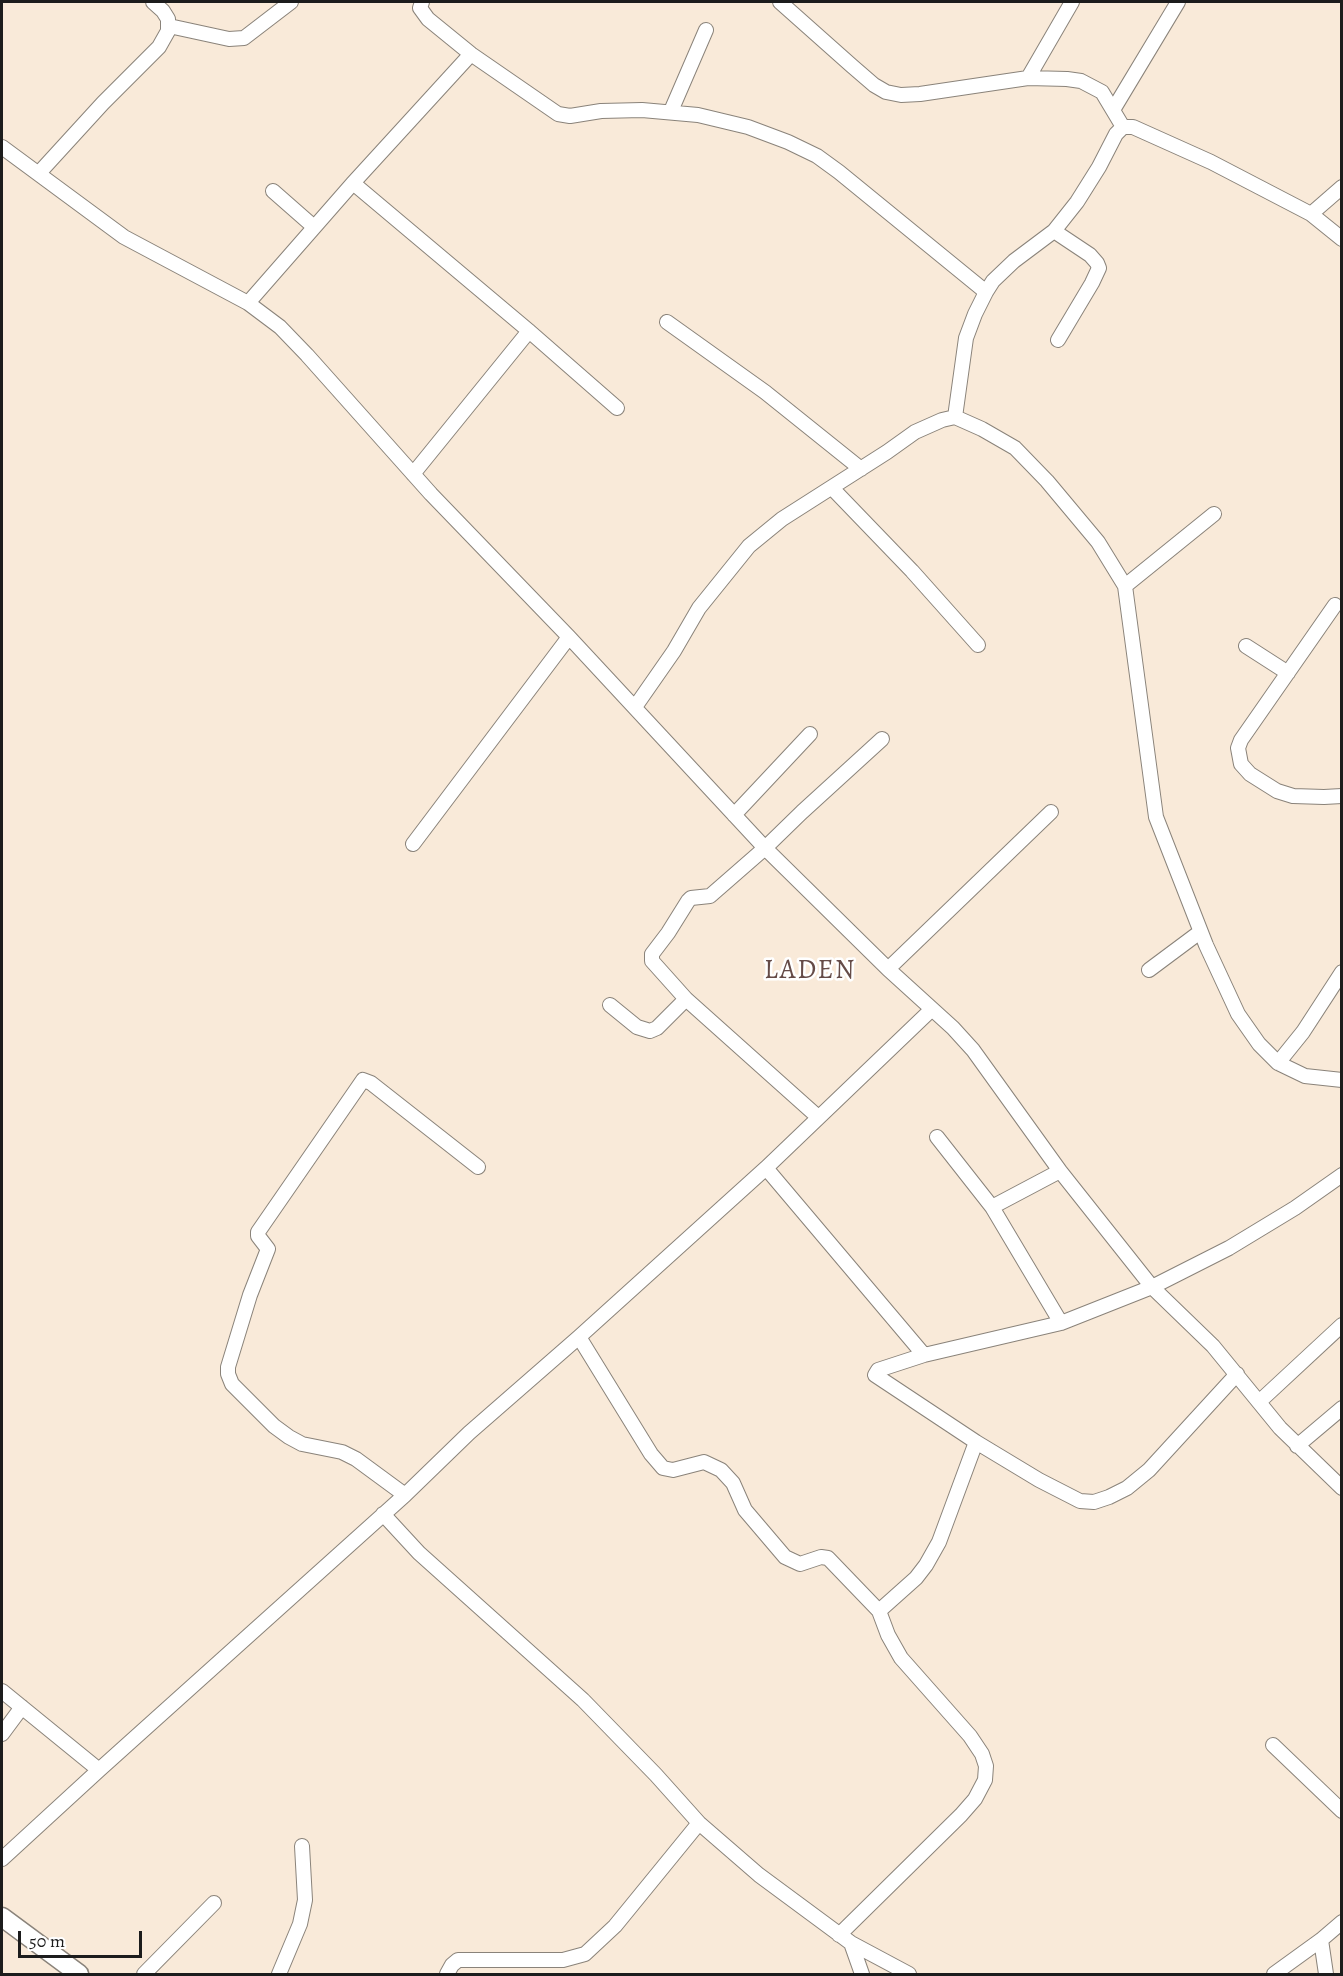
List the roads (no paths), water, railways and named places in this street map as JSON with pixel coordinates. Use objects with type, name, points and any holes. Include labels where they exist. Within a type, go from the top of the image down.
[{"type":"main road","points":[[2,1917],[80,1974]]},
{"type":"street","points":[[39,173],[159,48],[169,26],[164,11],[153,2]]},
{"type":"street","points":[[169,26],[229,39],[244,38],[291,2]]},
{"type":"street","points":[[422,2],[420,8],[423,14],[471,54],[558,114],[570,116],[601,111],[642,110],[698,115],[748,127],[817,156],[986,292]]},
{"type":"street","points":[[780,2],[874,85],[886,92],[901,96],[1028,78],[1081,81],[1102,92],[1123,127]]},
{"type":"street","points":[[1028,78],[1072,2]]},
{"type":"street","points":[[1113,110],[1178,2]]},
{"type":"street","points":[[671,111],[706,30]]},
{"type":"street","points":[[248,303],[353,183],[471,54]]},
{"type":"street","points":[[955,417],[966,338],[986,292],[993,281],[1014,261],[1054,231],[1077,202],[1116,134],[1123,127],[1133,127],[1211,162],[1311,214],[1341,238]]},
{"type":"street","points":[[2,147],[124,237],[248,303],[279,327],[307,355],[431,495],[569,637],[765,848],[888,969],[953,1028],[973,1050],[1060,1171],[1152,1287],[1213,1346],[1297,1446],[1341,1488]]},
{"type":"street","points":[[353,183],[617,408]]},
{"type":"street","points":[[1311,214],[1341,187]]},
{"type":"street","points":[[273,191],[314,227]]},
{"type":"street","points":[[1054,231],[1090,255],[1099,268],[1058,340]]},
{"type":"street","points":[[667,322],[765,392],[861,469]]},
{"type":"street","points":[[413,474],[529,331]]},
{"type":"street","points":[[635,707],[674,651],[699,608],[749,546],[782,519],[915,432],[955,417],[967,421],[1015,448],[1047,481],[1098,542],[1125,586],[1156,817],[1200,932],[1238,1014],[1259,1044],[1278,1063],[1305,1076],[1341,1080]]},
{"type":"street","points":[[832,488],[912,571],[978,645]]},
{"type":"street","points":[[1125,586],[1214,514]]},
{"type":"street","points":[[1335,605],[1241,740],[1238,748],[1241,764],[1263,784],[1293,796],[1341,796]]},
{"type":"street","points":[[413,844],[569,637]]},
{"type":"street","points":[[1246,646],[1288,673]]},
{"type":"street","points":[[734,814],[810,734]]},
{"type":"street","points":[[818,1117],[687,999],[652,961],[653,952],[669,933],[691,898],[710,896],[882,739]]},
{"type":"street","points":[[888,969],[1051,812]]},
{"type":"street","points":[[1149,970],[1200,932]]},
{"type":"street","points":[[1278,1063],[1303,1032],[1341,972]]},
{"type":"street","points":[[610,1005],[637,1027],[650,1031],[657,1028],[687,999]]},
{"type":"street","points":[[2,1859],[405,1495],[469,1432],[579,1337],[766,1168],[931,1010]]},
{"type":"street","points":[[405,1495],[356,1458],[342,1452],[302,1444],[289,1437],[274,1426],[232,1384],[228,1367],[250,1295],[268,1249],[258,1236],[258,1232],[363,1080],[371,1083],[478,1167]]},
{"type":"street","points":[[937,1137],[992,1207],[1060,1323]]},
{"type":"street","points":[[766,1168],[924,1355]]},
{"type":"street","points":[[992,1207],[1060,1171]]},
{"type":"street","points":[[1237,1374],[1149,1470],[1126,1488],[1094,1502],[1080,1501],[1039,1480],[875,1376],[878,1370],[924,1355],[1060,1323],[1152,1287],[1228,1248],[1294,1208],[1341,1175]]},
{"type":"street","points":[[1259,1402],[1341,1325]]},
{"type":"street","points":[[579,1337],[651,1455],[663,1468],[673,1470],[704,1462],[721,1470],[733,1483],[745,1510],[785,1557],[797,1564],[821,1557],[828,1558],[879,1611],[888,1635],[901,1658],[970,1736],[982,1754],[986,1766],[985,1780],[975,1799],[839,1935]]},
{"type":"street","points":[[1297,1446],[1341,1408]]},
{"type":"street","points":[[879,1611],[916,1578],[926,1565],[939,1542],[976,1442]]},
{"type":"street","points":[[382,1514],[419,1553],[583,1700],[649,1767],[699,1823],[759,1875],[839,1935],[909,1974]]},
{"type":"street","points":[[2,1691],[99,1770]]},
{"type":"street","points":[[2,1734],[22,1707]]},
{"type":"street","points":[[1273,1745],[1341,1811]]},
{"type":"street","points":[[447,1974],[458,1960],[563,1960],[585,1954],[615,1926],[699,1823]]},
{"type":"street","points":[[279,1974],[300,1923],[305,1900],[302,1846]]},
{"type":"street","points":[[144,1974],[214,1903]]},
{"type":"street","points":[[1274,1974],[1321,1940],[1341,1922]]},
{"type":"street","points":[[1321,1940],[1326,1974]]},
{"type":"street","points":[[851,1943],[862,1974]]},
{"type":"district","name":"LADEN","points":[[810,971]]}]
